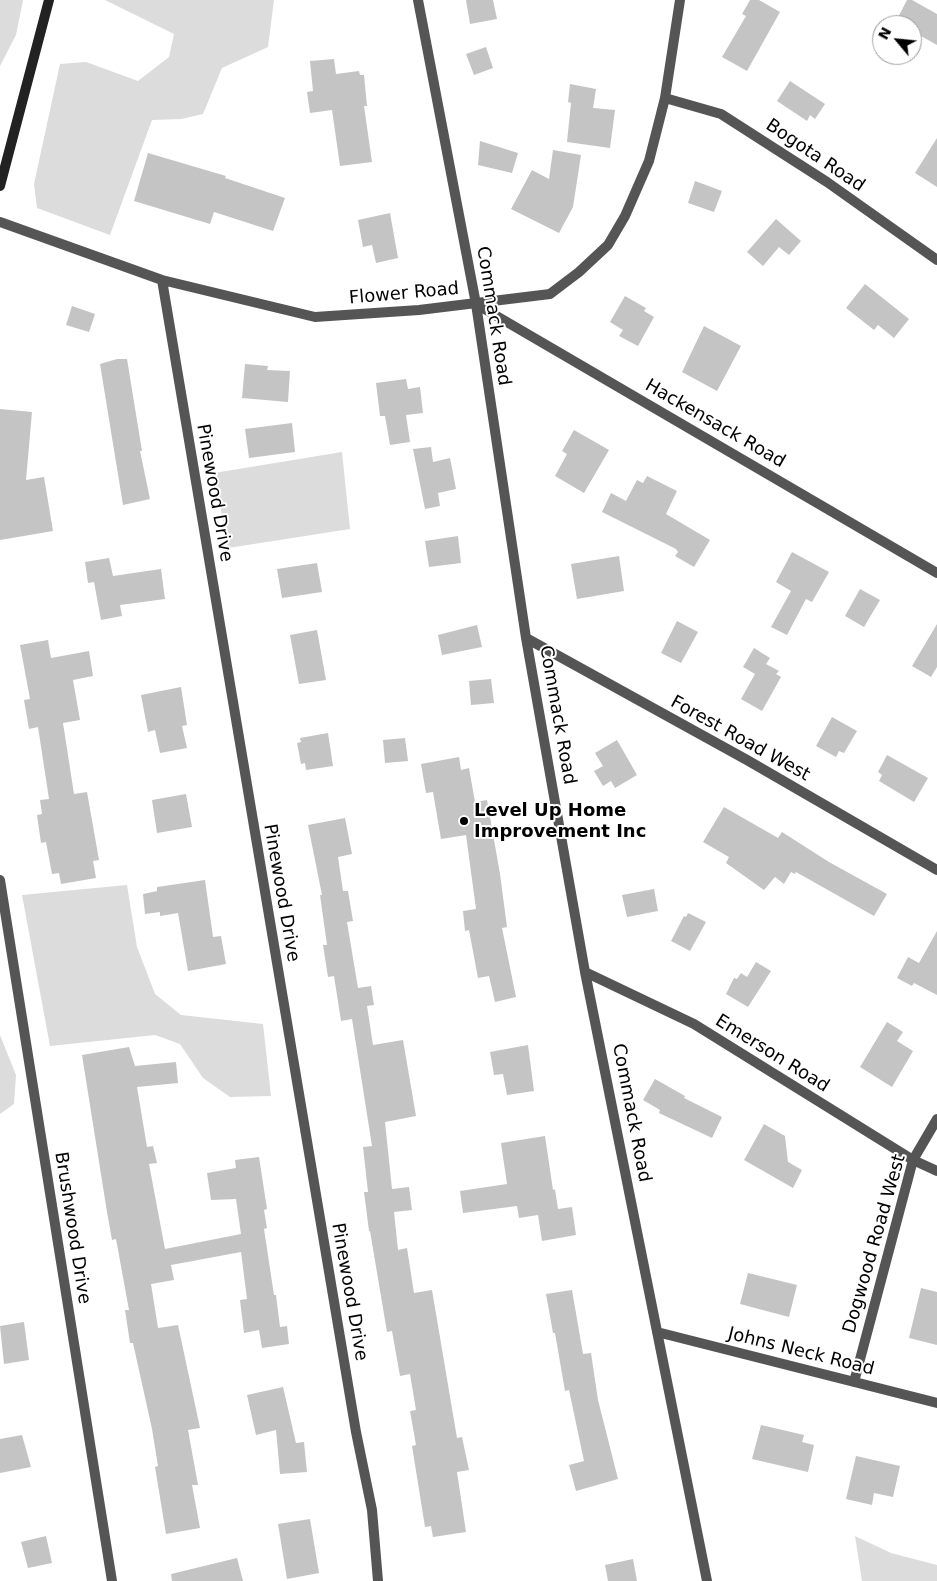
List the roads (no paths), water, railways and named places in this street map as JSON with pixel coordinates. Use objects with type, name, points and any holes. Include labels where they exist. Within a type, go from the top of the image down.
[{"type":"main road","points":[[0,186],[49,0]]},
{"type":"street","name":"Commack Road","points":[[418,0],[476,304],[526,638],[585,972],[707,1581]]},
{"type":"street","name":"Flower Road","points":[[0,222],[162,280],[315,317],[476,304],[550,294],[579,272],[608,245],[625,216],[648,161],[665,98],[680,0]]},
{"type":"street","name":"Bogota Road","points":[[665,98],[721,114],[827,182],[937,260]]},
{"type":"street","name":"Pinewood Drive","points":[[162,280],[354,1423],[372,1510],[378,1581]]},
{"type":"street","name":"Hackensack Road","points":[[476,304],[937,573]]},
{"type":"street","name":"Forest Road West","points":[[526,638],[748,760],[937,870]]},
{"type":"street","name":"Brushwood Drive","points":[[0,880],[112,1581]]},
{"type":"street","name":"Emerson Road","points":[[585,972],[694,1024],[913,1160],[937,1171]]},
{"type":"street","name":"Dogwood Road West","points":[[854,1382],[913,1160],[937,1119]]},
{"type":"street","name":"Johns Neck Road","points":[[657,1332],[937,1403]]},
{"type":"place","name":"Level Up Home Improvement Inc","points":[[464,821]]}]
